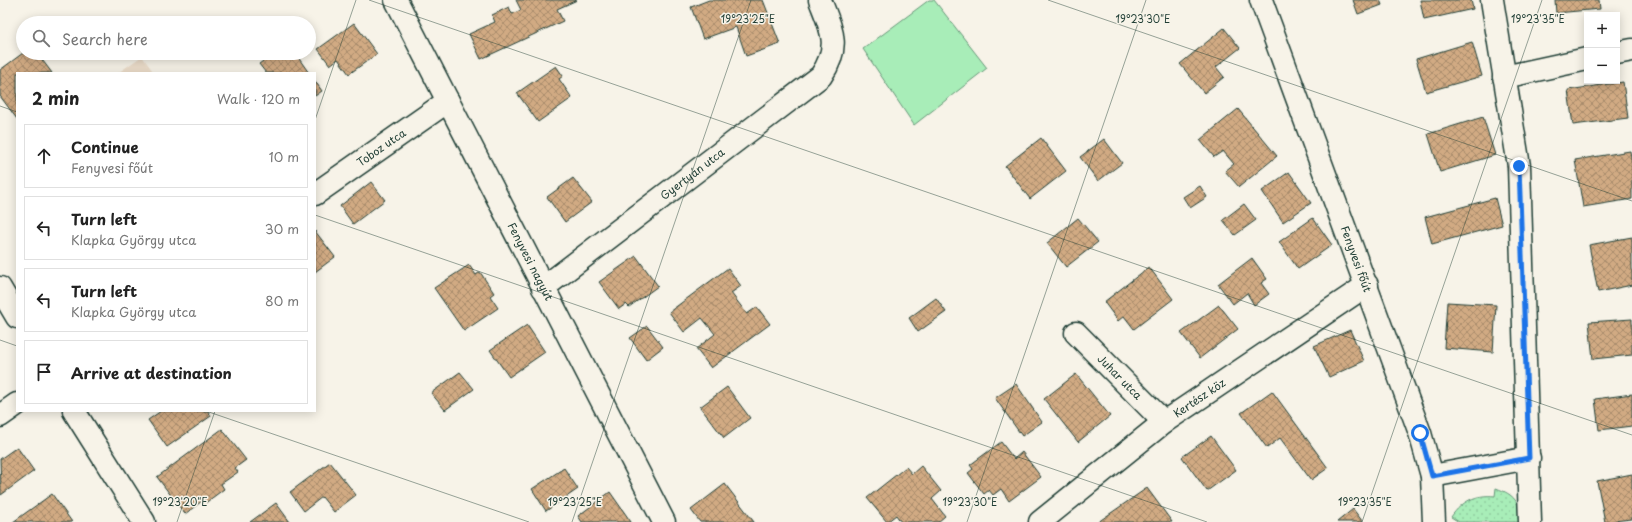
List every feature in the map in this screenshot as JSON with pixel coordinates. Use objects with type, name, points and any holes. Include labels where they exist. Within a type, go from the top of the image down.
[{"type":"street","name":"Fenyvesi nagyút","points":[[396,0],[664,522]]},
{"type":"street","name":"Gyertyán utca","points":[[543,288],[821,76],[828,66],[833,53],[833,38],[820,0]]},
{"type":"street","name":"Fenyvesi főút","points":[[1261,0],[1367,285],[1420,433],[1432,476],[1434,522]]},
{"type":"street","points":[[1492,0],[1519,166],[1530,522]]},
{"type":"street","points":[[1620,52],[1632,50]]},
{"type":"street","points":[[1504,77],[1584,60]]},
{"type":"street","name":"Toboz utca","points":[[316,193],[448,101]]},
{"type":"street","name":"Kertész köz","points":[[1040,522],[1164,422],[1367,285]]},
{"type":"street","points":[[0,288],[16,315]]},
{"type":"street","name":"Juhar utca","points":[[1076,333],[1164,422]]},
{"type":"street","points":[[0,416],[16,405]]},
{"type":"street","points":[[75,412],[144,522]]},
{"type":"street","points":[[1432,476],[1529,458]]},
{"type":"shaded area","points":[[136,60],[145,60],[153,72],[119,72]]},
{"type":"green space","points":[[929,0],[934,0],[987,68],[914,125],[863,49]]},
{"type":"green space","points":[[1496,488],[1508,493],[1518,504],[1521,522],[1459,522],[1451,517],[1455,511],[1470,500],[1482,496],[1495,496]]},
{"type":"building","points":[[516,0],[577,0],[557,9],[563,21],[481,59],[469,34],[495,22],[492,15],[509,7],[512,14],[521,10]]},
{"type":"building","points":[[709,0],[763,0],[780,44],[746,56],[736,27],[703,39],[691,7]]},
{"type":"building","points":[[1353,0],[1380,0],[1382,5],[1358,14]]},
{"type":"building","points":[[1420,0],[1471,0],[1473,9],[1424,20]]},
{"type":"building","points":[[1555,0],[1599,0],[1600,9],[1556,13]]},
{"type":"building","points":[[354,23],[377,54],[349,74],[338,59],[330,65],[318,49]]},
{"type":"building","points":[[1224,28],[1240,48],[1216,67],[1224,77],[1204,93],[1180,64]]},
{"type":"building","points":[[1472,42],[1482,76],[1426,92],[1416,59]]},
{"type":"building","points":[[16,58],[16,60],[42,60],[51,72],[16,72],[16,118],[0,96],[0,70]]},
{"type":"building","points":[[264,60],[300,60],[308,72],[265,72],[259,64]]},
{"type":"building","points":[[556,66],[563,76],[559,79],[572,98],[538,122],[517,93]]},
{"type":"building","points":[[316,82],[322,91],[316,95]]},
{"type":"building","points":[[1620,82],[1623,82],[1628,118],[1573,125],[1568,90],[1609,84],[1620,84]]},
{"type":"building","points":[[1238,109],[1277,156],[1239,187],[1225,171],[1234,164],[1223,151],[1214,157],[1200,140]]},
{"type":"building","points":[[1483,117],[1495,155],[1440,172],[1428,134]]},
{"type":"building","points":[[1041,138],[1066,171],[1030,199],[1005,166]]},
{"type":"building","points":[[1104,139],[1122,163],[1098,181],[1080,157]]},
{"type":"building","points":[[1630,151],[1632,163],[1632,199],[1583,207],[1575,160]]},
{"type":"building","points":[[1289,172],[1311,203],[1283,222],[1262,191]]},
{"type":"building","points":[[573,178],[592,202],[565,222],[547,197]]},
{"type":"building","points":[[371,182],[385,200],[353,224],[340,206]]},
{"type":"building","points":[[1200,186],[1207,197],[1190,208],[1183,197]]},
{"type":"building","points":[[1495,198],[1502,225],[1432,244],[1425,217]]},
{"type":"building","points":[[1244,204],[1256,220],[1235,235],[1223,220]]},
{"type":"building","points":[[1078,218],[1098,242],[1066,267],[1047,243]]},
{"type":"building","points":[[1313,218],[1332,245],[1298,269],[1279,242]]},
{"type":"building","points":[[316,232],[335,257],[316,271]]},
{"type":"building","points":[[1632,237],[1632,285],[1598,292],[1589,245]]},
{"type":"building","points":[[636,256],[658,286],[629,307],[626,304],[619,309],[599,282]]},
{"type":"building","points":[[1252,258],[1267,279],[1261,283],[1269,294],[1254,305],[1247,293],[1233,304],[1218,284]]},
{"type":"building","points":[[469,265],[476,275],[480,272],[494,293],[490,296],[498,308],[464,331],[434,288]]},
{"type":"building","points":[[1149,267],[1173,299],[1134,329],[1124,316],[1118,321],[1104,302]]},
{"type":"building","points":[[728,268],[741,286],[731,293],[747,314],[757,307],[770,324],[711,368],[696,349],[715,334],[702,318],[684,332],[669,312]]},
{"type":"building","points":[[936,298],[946,312],[918,332],[909,318]]},
{"type":"building","points":[[1447,302],[1496,305],[1493,352],[1444,348]]},
{"type":"building","points":[[1219,305],[1238,329],[1200,358],[1181,333]]},
{"type":"building","points":[[1632,319],[1632,355],[1593,359],[1589,322]]},
{"type":"building","points":[[527,325],[545,352],[509,377],[490,350]]},
{"type":"building","points":[[647,326],[663,347],[646,360],[630,338]]},
{"type":"building","points":[[1350,330],[1364,361],[1329,377],[1314,346]]},
{"type":"building","points":[[460,372],[474,389],[445,410],[431,393]]},
{"type":"building","points":[[1076,374],[1110,416],[1078,442],[1044,399]]},
{"type":"building","points":[[1016,384],[1042,422],[1022,436],[995,398]]},
{"type":"building","points":[[727,387],[750,418],[724,438],[700,407]]},
{"type":"building","points":[[1272,391],[1328,468],[1311,480],[1280,438],[1267,448],[1241,413]]},
{"type":"building","points":[[1632,394],[1632,426],[1599,430],[1595,399]]},
{"type":"building","points":[[160,412],[209,412],[211,416],[167,447],[148,420]]},
{"type":"building","points":[[222,429],[246,460],[235,468],[238,472],[221,484],[224,489],[204,504],[202,501],[185,514],[157,477]]},
{"type":"building","points":[[1211,436],[1236,470],[1207,491],[1182,457]]},
{"type":"building","points":[[1001,442],[1014,459],[1022,452],[1041,477],[1009,501],[1001,489],[993,495],[989,490],[984,494],[968,473],[973,469],[970,465]]},
{"type":"building","points":[[17,447],[34,471],[1,495],[0,459]]},
{"type":"building","points":[[330,462],[356,495],[334,512],[322,497],[304,511],[290,492]]},
{"type":"building","points":[[921,466],[941,491],[932,499],[945,516],[938,522],[901,522],[896,515],[887,522],[867,498],[906,467],[912,474]]},
{"type":"building","points":[[564,468],[578,489],[546,511],[532,489]]},
{"type":"building","points":[[1632,474],[1632,519],[1605,522],[1597,481]]},
{"type":"building","points":[[725,484],[754,522],[700,522],[691,510]]},
{"type":"building","points":[[1147,488],[1172,522],[1098,522]]},
{"type":"building","points":[[610,492],[631,522],[582,522],[578,516]]},
{"type":"building","points":[[52,494],[72,522],[13,522]]},
{"type":"building","points":[[276,503],[290,522],[250,522]]},
{"type":"building","points":[[1353,509],[1363,522],[1337,522]]},
{"type":"route","points":[[1420,433],[1432,476],[1529,458],[1519,166]]}]
